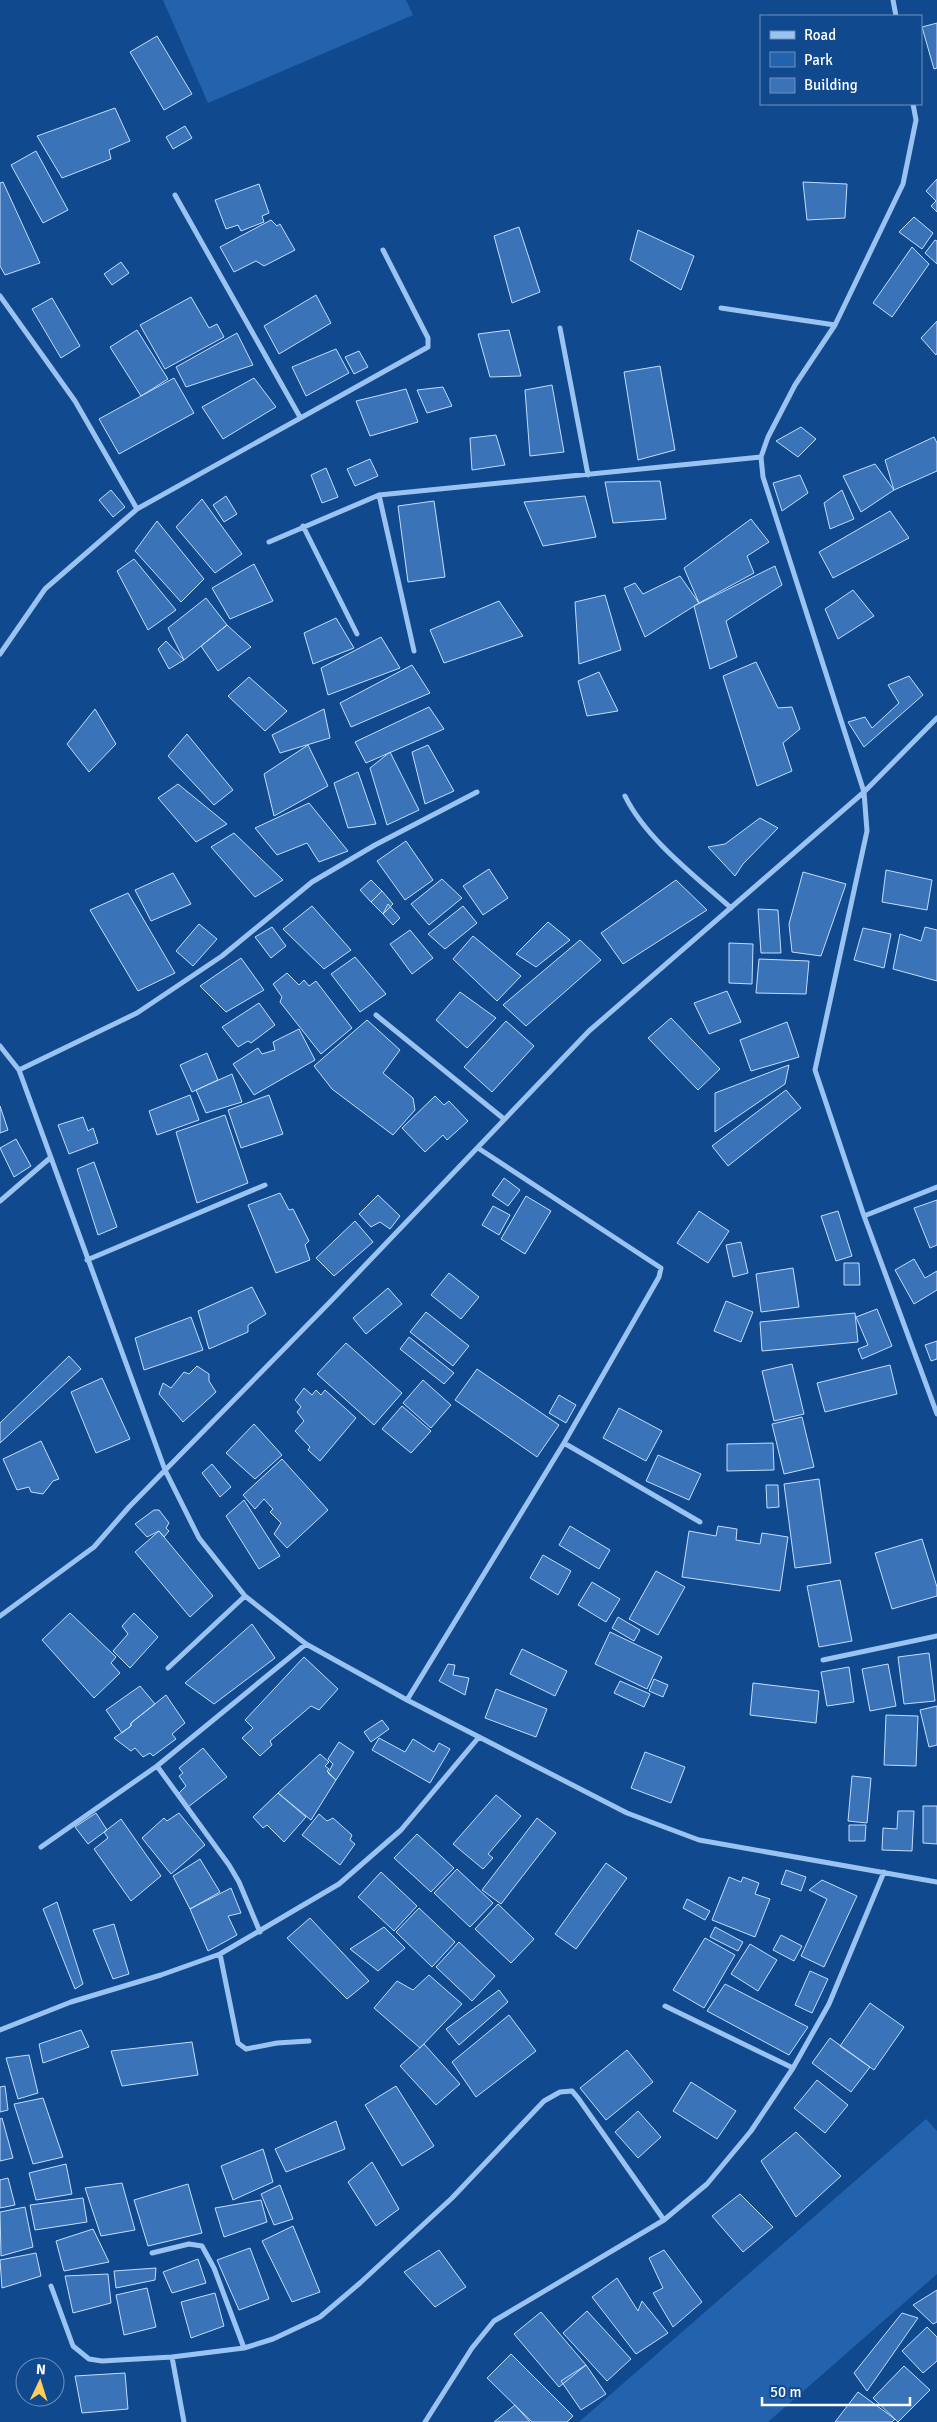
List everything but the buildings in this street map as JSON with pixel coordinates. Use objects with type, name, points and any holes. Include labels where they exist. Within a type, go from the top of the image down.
[{"type":"street","points":[[893,0],[896,15]]},
{"type":"street","points":[[913,105],[916,120],[903,184],[835,325],[794,385],[768,437],[761,457],[763,477],[864,792],[867,831],[815,1070],[864,1216],[937,1414]]},
{"type":"street","points":[[175,195],[300,418]]},
{"type":"street","points":[[0,654],[45,589],[137,508],[428,346],[428,338],[383,250]]},
{"type":"street","points":[[0,296],[75,401],[137,508]]},
{"type":"street","points":[[721,308],[835,325]]},
{"type":"street","points":[[560,328],[588,475]]},
{"type":"street","points":[[269,542],[379,495],[761,457]]},
{"type":"street","points":[[379,495],[414,651]]},
{"type":"street","points":[[303,526],[357,634]]},
{"type":"street","points":[[0,1616],[94,1547],[165,1470],[322,1310],[589,1030],[864,792],[937,718]]},
{"type":"street","points":[[19,1070],[137,1013],[222,956],[312,882],[375,845],[477,792]]},
{"type":"street","points":[[625,796],[632,811],[674,857],[731,908]]},
{"type":"street","points":[[376,1015],[504,1119]]},
{"type":"street","points":[[0,1046],[19,1070],[165,1470],[199,1538],[245,1596],[306,1644],[407,1700],[627,1813],[699,1840],[937,1882]]},
{"type":"street","points":[[407,1700],[564,1443],[659,1277],[661,1268],[478,1148]]},
{"type":"street","points":[[0,1201],[50,1158]]},
{"type":"street","points":[[87,1260],[265,1185]]},
{"type":"street","points":[[864,1216],[937,1187]]},
{"type":"street","points":[[564,1443],[700,1522]]},
{"type":"street","points":[[168,1668],[245,1596]]},
{"type":"street","points":[[823,1660],[937,1636]]},
{"type":"street","points":[[41,1847],[158,1766],[306,1644]]},
{"type":"street","points":[[0,2030],[71,2002],[160,1976],[220,1954],[339,1884],[401,1830],[479,1737]]},
{"type":"street","points":[[158,1766],[229,1865],[239,1882],[260,1932]]},
{"type":"street","points":[[425,2422],[472,2348],[494,2321],[664,2220],[707,2184],[751,2131],[793,2068],[829,2004],[884,1872]]},
{"type":"street","points":[[220,1954],[238,2043],[246,2048],[277,2043],[309,2041]]},
{"type":"street","points":[[665,2006],[793,2068]]},
{"type":"street","points":[[52,2286],[73,2346],[89,2359],[102,2361],[172,2357],[244,2348],[273,2338],[320,2317],[360,2283],[452,2198],[544,2102],[560,2092],[572,2091],[578,2098],[664,2220]]},
{"type":"street","points":[[152,2253],[189,2244],[202,2246],[214,2268],[244,2348]]},
{"type":"street","points":[[172,2357],[177,2396],[184,2422]]},
{"type":"green space","points":[[163,0],[406,0],[413,15],[208,103]]},
{"type":"green space","points":[[926,2119],[937,2131],[937,2274],[768,2422],[579,2422]]}]
